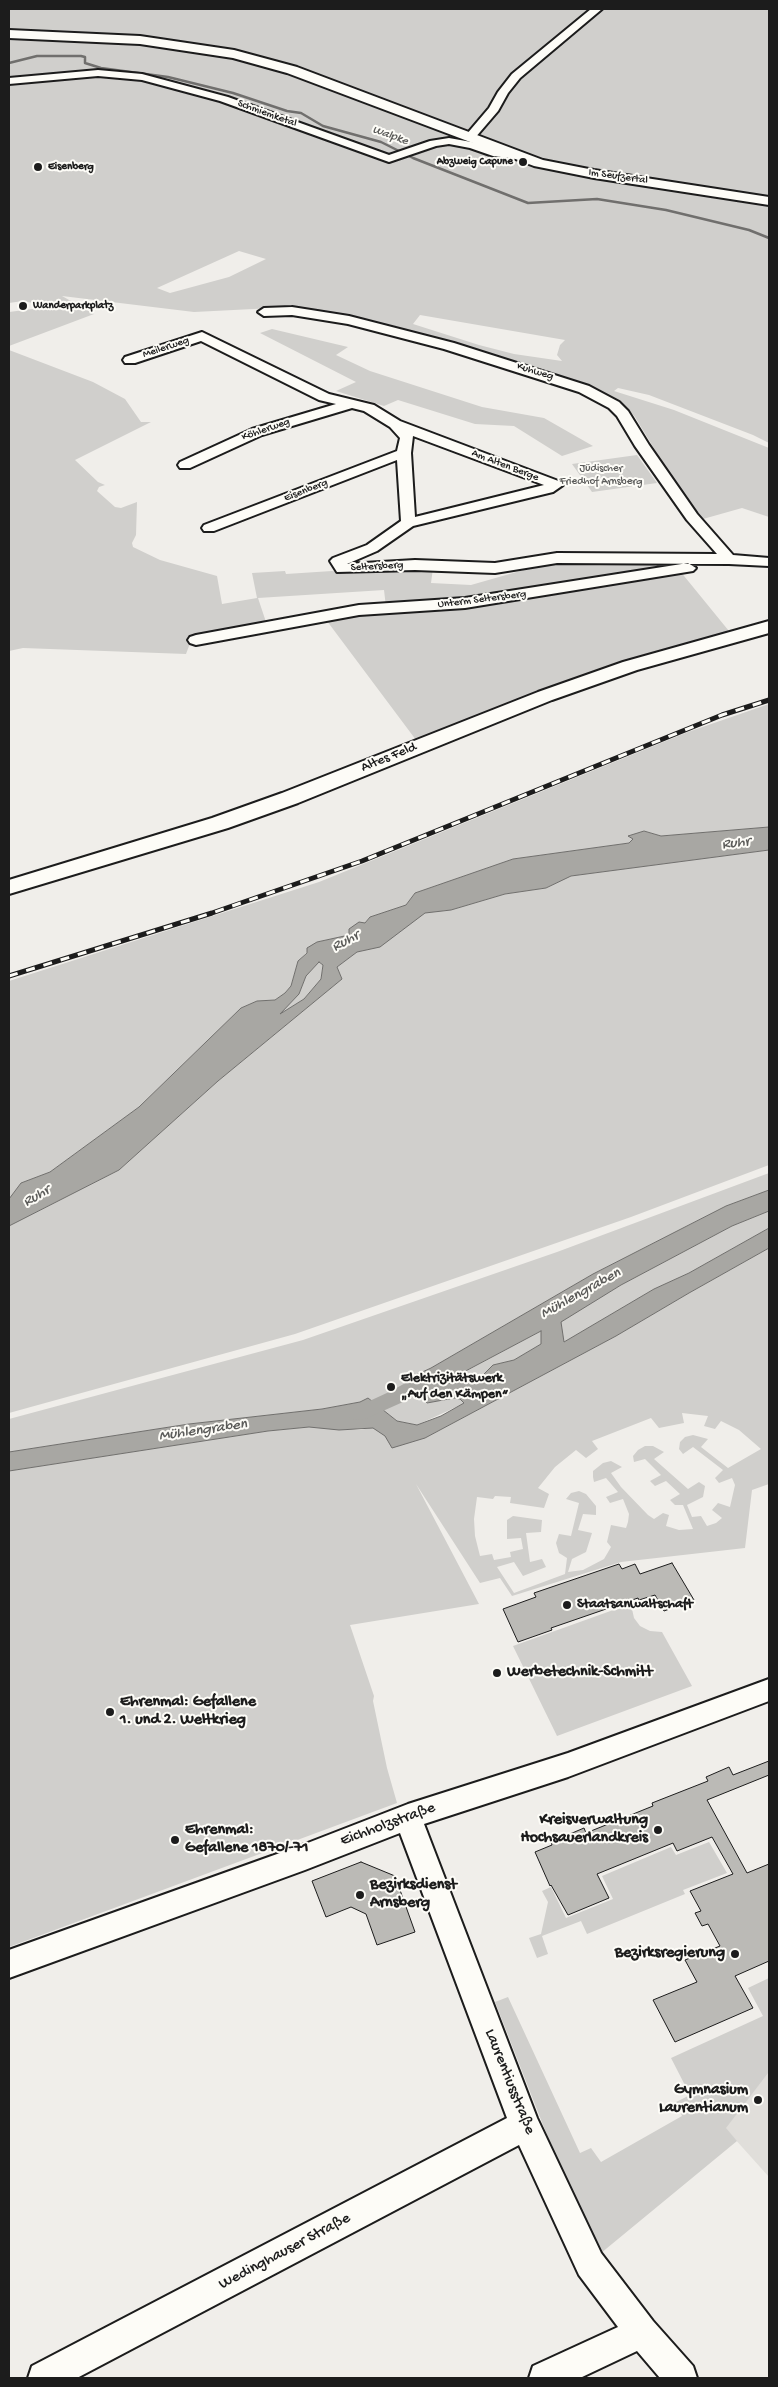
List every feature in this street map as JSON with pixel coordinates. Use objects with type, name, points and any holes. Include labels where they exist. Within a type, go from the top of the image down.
[{"type":"main road","name":"Im Seufzertal","points":[[9,34],[140,40],[191,46],[234,54],[292,70],[518,156],[584,172],[769,201]]},
{"type":"main road","name":"Altes Feld","points":[[9,887],[220,823],[290,798],[545,696],[630,666],[769,627]]},
{"type":"street","points":[[470,137],[494,109],[503,92],[516,76],[597,9]]},
{"type":"street","name":"Schmiemketal","points":[[9,81],[98,73],[142,76],[224,99],[390,159],[434,143],[449,141],[473,145],[493,153],[518,156]]},
{"type":"street","name":"Kuhweg","points":[[264,312],[292,312],[349,320],[449,346],[584,389],[614,405],[624,414],[642,446],[692,517],[729,559]]},
{"type":"street","name":"Meilerweg","points":[[130,360],[202,336],[324,397],[350,404]]},
{"type":"street","points":[[350,404],[369,408],[395,424],[407,437],[404,453],[408,523]]},
{"type":"street","name":"Köhlerweg","points":[[185,465],[256,432],[350,404]]},
{"type":"street","name":"Am Alten Berge","points":[[395,424],[556,485],[548,489],[408,523]]},
{"type":"street","name":"Eisenberg","points":[[208,528],[404,453]]},
{"type":"street","name":"Seltersberg","points":[[408,523],[372,548],[338,560],[342,569],[415,565],[495,568],[557,558],[729,559]]},
{"type":"street","points":[[729,559],[769,563]]},
{"type":"street","name":"Unterm Seltersberg","points":[[196,640],[359,610],[465,603],[680,569],[769,563]]},
{"type":"street","name":"Eichholzstraße","points":[[9,1964],[408,1817],[568,1765],[769,1690]]},
{"type":"street","name":"Laurentiusstraße","points":[[408,1817],[525,2125],[590,2264],[642,2332],[681,2378]]},
{"type":"street","name":"Wedinghauser Straße","points":[[44,2378],[525,2125]]},
{"type":"street","points":[[545,2378],[642,2332]]},
{"type":"shaded area","name":"Gymnasium Laurentianum","points":[[769,2072],[769,2177],[725,2128]]},
{"type":"green space","points":[[9,9],[769,9],[769,443],[649,395],[618,388],[614,391],[674,410],[769,448],[769,517],[742,508],[703,519],[673,480],[635,417],[624,405],[608,395],[570,379],[391,325],[293,307],[194,312],[62,296],[94,314],[9,346],[9,312],[40,308],[33,303],[23,301],[9,303]],"holes":[[[239,251],[266,259],[229,277],[170,293],[157,288]],[[420,315],[565,340],[560,345],[557,355],[562,361],[514,354],[413,324]]]},
{"type":"green space","points":[[272,329],[348,347],[336,355],[370,371],[482,407],[544,418],[593,446],[562,456],[514,426],[475,424],[398,400],[384,406],[336,391],[356,382],[260,333]]},
{"type":"green space","points":[[9,350],[93,382],[125,399],[141,422],[151,422],[75,460],[98,482],[105,485],[99,487],[97,491],[115,507],[121,508],[137,502],[136,535],[132,543],[133,547],[160,560],[217,576],[222,604],[257,598],[252,573],[285,571],[286,574],[332,571],[348,573],[433,568],[431,583],[471,585],[527,569],[528,564],[554,560],[730,564],[697,565],[477,600],[386,607],[384,590],[258,598],[267,625],[192,638],[186,654],[23,648],[9,651]]},
{"type":"green space","name":"Jüdischer Friedhof Arnsberg","points":[[637,455],[657,483],[592,492],[572,464]]},
{"type":"green space","points":[[680,571],[733,636],[540,692],[416,740],[327,621],[363,615],[491,604],[569,589],[633,581]]},
{"type":"green space","points":[[769,704],[769,827],[661,836],[644,831],[629,836],[633,839],[629,843],[513,859],[415,893],[406,905],[370,917],[349,935],[317,942],[298,961],[291,986],[285,993],[275,1000],[257,1001],[241,1008],[139,1107],[50,1172],[21,1183],[9,1199],[9,981],[319,882],[688,732]]},
{"type":"green space","points":[[769,850],[769,1165],[631,1217],[295,1334],[9,1413],[9,1226],[119,1170],[218,1081],[342,979],[337,967],[357,952],[380,946],[425,912],[451,910],[505,894],[546,888],[570,876]]},
{"type":"green space","points":[[319,962],[323,965],[321,979],[304,999],[277,1016],[299,994],[306,976]]},
{"type":"green space","points":[[769,1173],[769,1190],[726,1206],[593,1274],[431,1368],[407,1378],[427,1403],[454,1398],[460,1399],[465,1403],[417,1425],[397,1421],[368,1398],[360,1402],[322,1409],[189,1424],[9,1452],[9,1419],[303,1340],[557,1252]]},
{"type":"green space","points":[[769,1211],[769,1228],[689,1273],[654,1289],[564,1342],[560,1322],[621,1285],[732,1226]]},
{"type":"green space","points":[[769,1248],[769,1484],[752,1490],[745,1548],[621,1562],[512,1596],[500,1578],[480,1583],[416,1484],[479,1604],[350,1625],[374,1696],[373,1701],[387,1768],[397,1803],[9,1947],[9,1471],[268,1431],[309,1427],[361,1430],[397,1421],[425,1438],[616,1336]],"holes":[[[682,1413],[708,1416],[704,1426],[715,1429],[721,1421],[739,1430],[761,1449],[728,1468],[701,1447],[708,1439],[693,1435],[685,1437],[680,1442],[679,1449],[683,1454],[693,1447],[723,1470],[715,1478],[719,1483],[732,1478],[735,1485],[730,1507],[718,1503],[712,1510],[722,1518],[716,1523],[707,1526],[701,1516],[692,1517],[687,1505],[703,1497],[705,1486],[699,1482],[688,1489],[654,1459],[664,1452],[653,1446],[645,1446],[633,1456],[634,1462],[645,1459],[661,1475],[650,1481],[655,1486],[666,1481],[680,1494],[670,1500],[675,1505],[683,1505],[693,1529],[679,1530],[666,1526],[669,1515],[663,1513],[654,1519],[648,1515],[621,1487],[611,1473],[622,1467],[611,1461],[603,1463],[593,1471],[594,1482],[606,1478],[618,1492],[606,1497],[610,1503],[623,1499],[629,1514],[626,1528],[611,1525],[607,1542],[611,1547],[604,1559],[583,1570],[568,1572],[572,1559],[586,1552],[592,1533],[578,1530],[583,1514],[596,1515],[596,1506],[586,1494],[579,1491],[571,1493],[566,1499],[579,1503],[571,1536],[559,1534],[556,1543],[559,1553],[567,1558],[565,1574],[514,1593],[497,1567],[514,1562],[523,1576],[546,1567],[542,1559],[530,1562],[526,1533],[541,1532],[542,1520],[513,1516],[507,1520],[507,1539],[521,1538],[523,1549],[510,1552],[511,1557],[494,1560],[492,1554],[480,1556],[475,1536],[474,1519],[477,1497],[493,1499],[495,1496],[511,1497],[510,1503],[544,1508],[549,1494],[538,1488],[555,1467],[576,1450],[586,1458],[598,1449],[592,1441],[651,1418],[659,1428],[684,1423]]]},
{"type":"green space","points":[[541,1331],[541,1344],[514,1360],[493,1365],[476,1382],[442,1384]]},
{"type":"green space","points":[[634,1604],[632,1609],[634,1618],[640,1626],[650,1631],[662,1632],[692,1686],[557,1736],[513,1646]]},
{"type":"green space","points":[[709,1842],[727,1873],[683,1890],[685,1894],[587,1934],[581,1921],[542,1936],[548,1954],[537,1958],[529,1938],[541,1934],[548,1902],[542,1891],[551,1887],[566,1918],[613,1899],[602,1876],[671,1847],[676,1855]]},
{"type":"green space","points":[[769,1978],[769,2072],[726,2128],[737,2141],[595,2258],[495,2002],[508,1997],[580,2153],[591,2148],[601,2162],[682,2116],[676,2102],[690,2095],[671,2058],[763,2016],[748,1988]]},
{"type":"water","name":"Ruhr","points":[[769,827],[769,850],[571,876],[546,888],[505,894],[451,910],[425,913],[380,947],[357,952],[337,967],[342,979],[218,1081],[119,1170],[9,1226],[9,1199],[21,1183],[50,1172],[139,1107],[241,1008],[257,1001],[275,1000],[285,993],[291,986],[298,961],[307,953],[307,948],[317,942],[349,935],[349,929],[359,922],[365,923],[370,917],[406,905],[415,893],[513,859],[629,843],[633,839],[628,836],[644,831],[661,836]],"holes":[[[319,962],[323,965],[321,979],[304,999],[280,1014],[299,994],[306,976]]]},
{"type":"water","points":[[769,1190],[769,1211],[732,1226],[621,1285],[561,1322],[564,1342],[654,1289],[689,1273],[769,1228],[769,1248],[616,1336],[425,1438],[392,1448],[385,1436],[373,1428],[339,1430],[309,1427],[268,1431],[9,1471],[9,1452],[189,1424],[322,1409],[360,1402],[368,1398],[397,1421],[417,1425],[441,1416],[464,1403],[460,1399],[454,1398],[427,1403],[407,1379],[431,1368],[593,1274],[726,1206]],"holes":[[[541,1331],[541,1344],[514,1360],[493,1365],[476,1382],[443,1383]]]},
{"type":"building","name":"Staatsanwaltschaft","points":[[672,1563],[694,1600],[664,1611],[655,1595],[639,1600],[638,1598],[551,1628],[552,1630],[518,1642],[503,1609],[536,1597],[534,1593],[619,1564],[622,1569],[635,1564],[640,1574]]},
{"type":"building","points":[[769,1761],[769,1775],[707,1800],[747,1873],[769,1864],[769,1961],[735,1976],[753,2008],[675,2042],[653,2000],[697,1982],[685,1960],[720,1946],[708,1924],[702,1926],[695,1913],[701,1911],[690,1891],[733,1874],[712,1837],[677,1851],[673,1843],[597,1874],[609,1898],[568,1915],[550,1886],[535,1852],[552,1845],[551,1842],[584,1828],[586,1833],[653,1806],[652,1803],[708,1781],[706,1777],[729,1767],[733,1775]]},
{"type":"building","name":"Bezirksdienst Arnsberg","points":[[361,1862],[395,1876],[415,1932],[377,1945],[366,1914],[351,1907],[326,1917],[312,1881]]},
{"type":"waterway","name":"Walpke","points":[[9,63],[37,56],[81,56],[85,57],[85,63],[101,68],[168,77],[233,93],[287,111],[301,113],[323,126],[381,142],[413,158],[528,203],[597,199],[666,210],[749,230],[769,238]]},
{"type":"waterway","name":"Mühlengraben","points":[[356,1412],[365,1411],[396,1397],[433,1375]]},
{"type":"railway","points":[[9,976],[212,913],[362,861],[722,715],[769,700]]},
{"type":"place","name":"Abzweig Capune","points":[[523,162]]},
{"type":"place","name":"Eisenberg","points":[[38,167]]},
{"type":"place","name":"Wanderparkplatz","points":[[23,306]]},
{"type":"place","name":"Elektrizitätswerk „Auf den Kämpen“","points":[[391,1387]]},
{"type":"place","name":"Staatsanwaltschaft","points":[[567,1605]]},
{"type":"place","name":"Werbetechnik-Schmitt","points":[[497,1673]]},
{"type":"place","name":"Ehrenmal: Gefallene 1. und 2. Weltkrieg","points":[[110,1712]]},
{"type":"place","name":"Kreisverwaltung Hochsauerlandkreis","points":[[658,1830]]},
{"type":"place","name":"Ehrenmal: Gefallene 1870/-71","points":[[175,1840]]},
{"type":"place","name":"Bezirksdienst Arnsberg","points":[[360,1895]]},
{"type":"place","name":"Bezirksregierung","points":[[735,1954]]},
{"type":"place","name":"Gymnasium Laurentianum","points":[[758,2100]]}]
